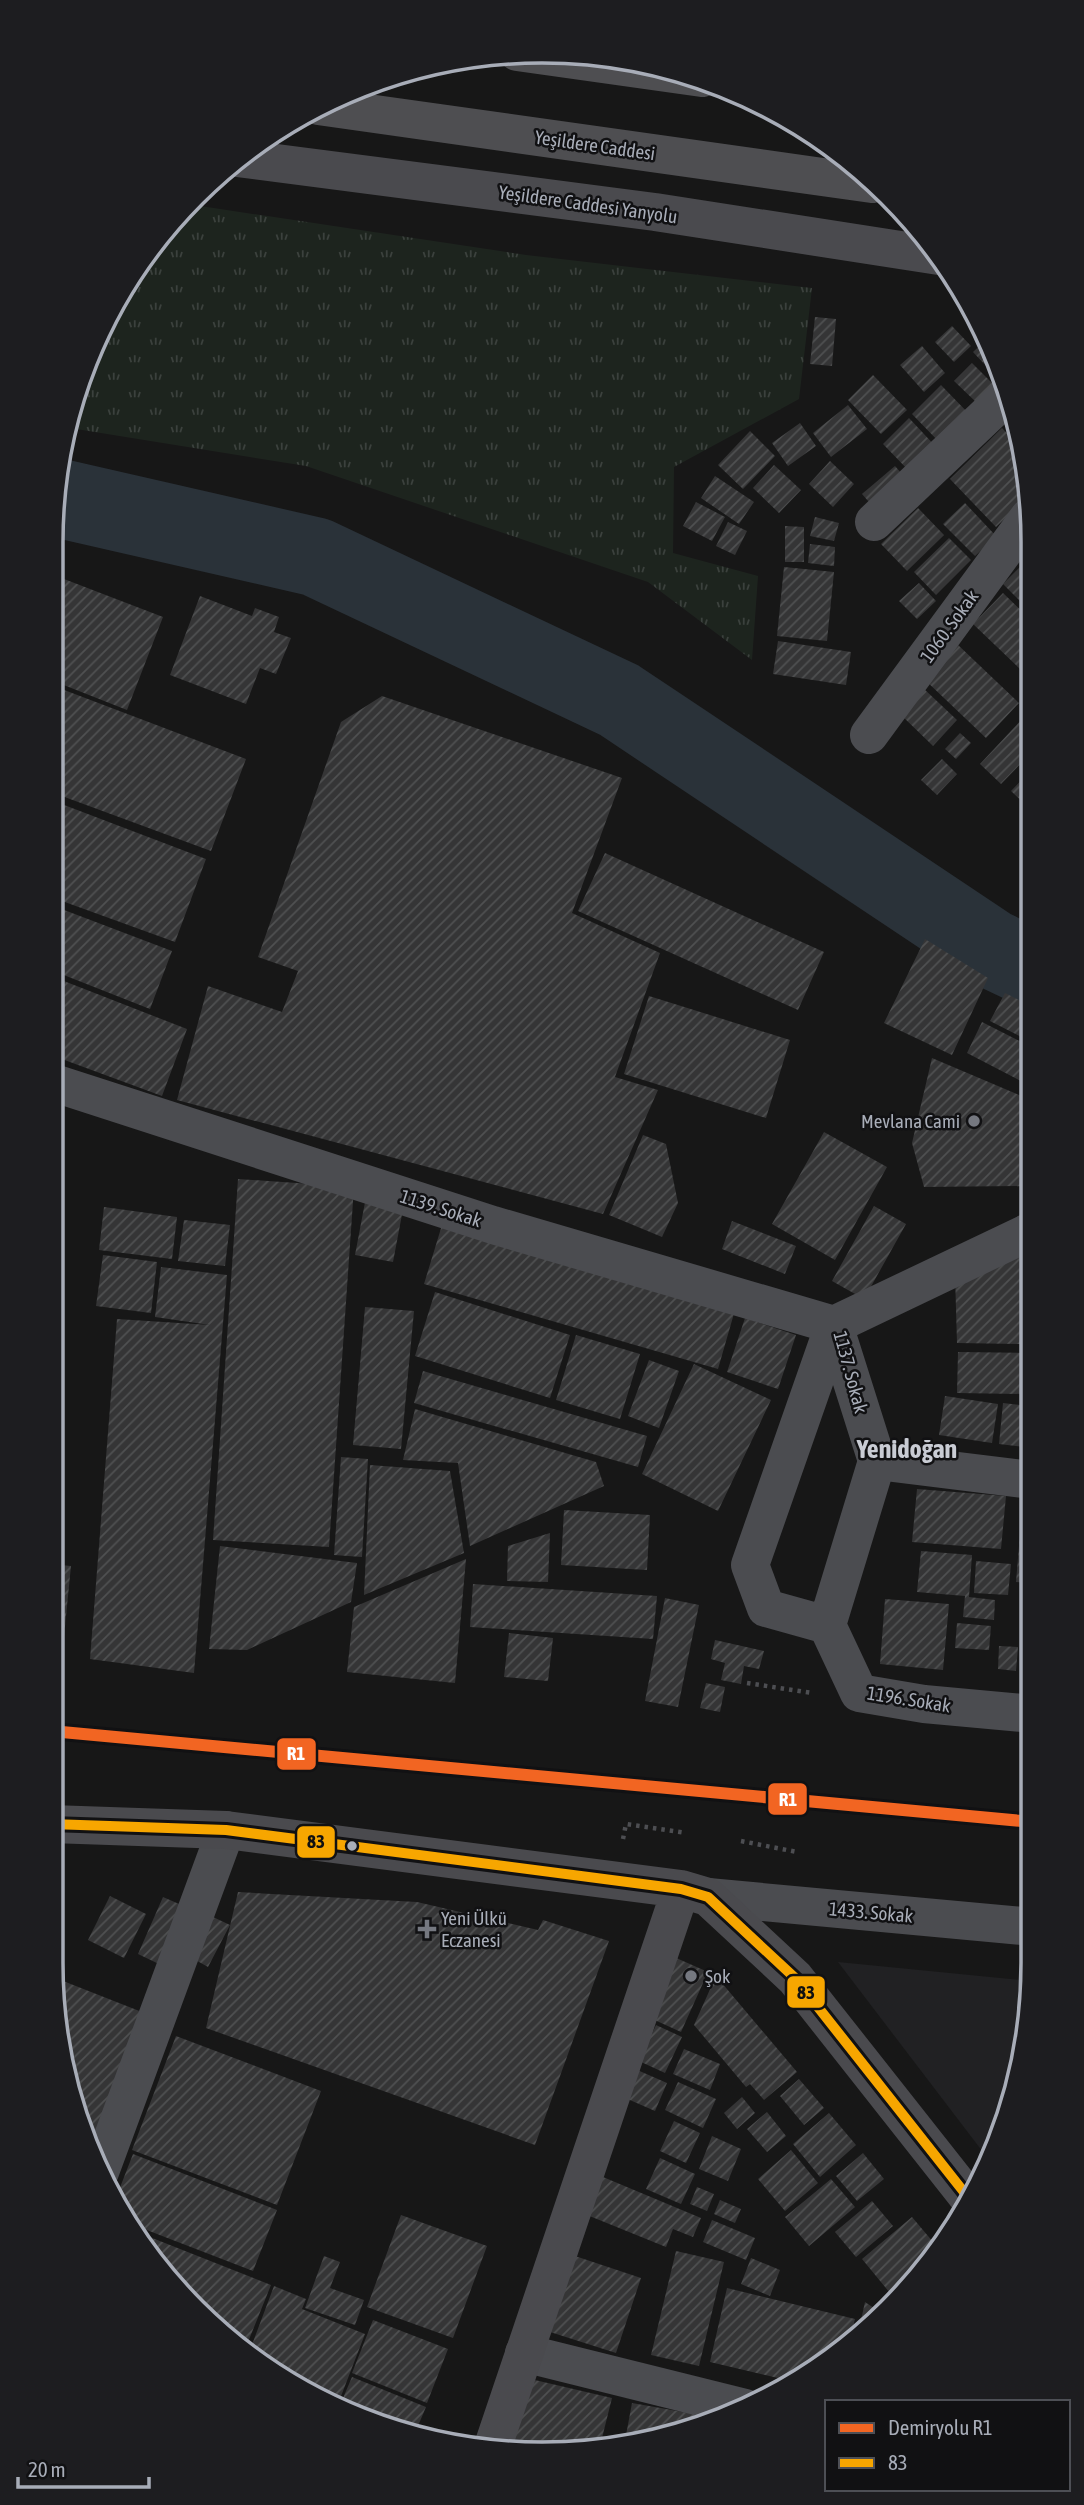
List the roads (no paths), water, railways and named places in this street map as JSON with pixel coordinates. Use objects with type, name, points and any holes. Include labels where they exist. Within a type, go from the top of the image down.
[{"type":"highway","name":"Yeşildere Caddesi","points":[[337,109],[858,182]]},
{"type":"main road","name":"Yeşildere Caddesi Yanyolu","points":[[253,160],[655,212],[925,254]]},
{"type":"main road","points":[[63,1824],[226,1830],[694,1893],[795,1978],[963,2191]]},
{"type":"main road","points":[[494,2439],[694,1893]]},
{"type":"street","points":[[874,522],[1000,402]]},
{"type":"street","name":"1060. Sokak","points":[[869,735],[1021,531]]},
{"type":"street","name":"1139. Sokak","points":[[63,1086],[493,1225],[834,1325]]},
{"type":"street","name":"1137. Sokak","points":[[877,1461],[834,1325],[1021,1236]]},
{"type":"street","points":[[834,1325],[750,1565],[766,1608],[827,1625],[877,1461],[1021,1479]]},
{"type":"street","name":"1196. Sokak","points":[[827,1625],[859,1693],[924,1704],[1021,1713]]},
{"type":"street","points":[[105,2159],[226,1830]]},
{"type":"street","name":"1433. Sokak","points":[[694,1893],[1021,1926]]},
{"type":"street","points":[[524,2353],[729,2404]]},
{"type":"waterway","points":[[65,500],[316,557],[619,700],[992,949],[1021,963]]},
{"type":"rail line","name":"R1","points":[[63,1732],[1021,1821]]},
{"type":"place","name":"Mevlana Cami","points":[[974,1121]]},
{"type":"place","name":"Yeni Ülkü Eczanesi","points":[[427,1929]]},
{"type":"place","name":"Şok","points":[[691,1976]]},
{"type":"district","name":"Yenidoğan","points":[[907,1449]]}]
